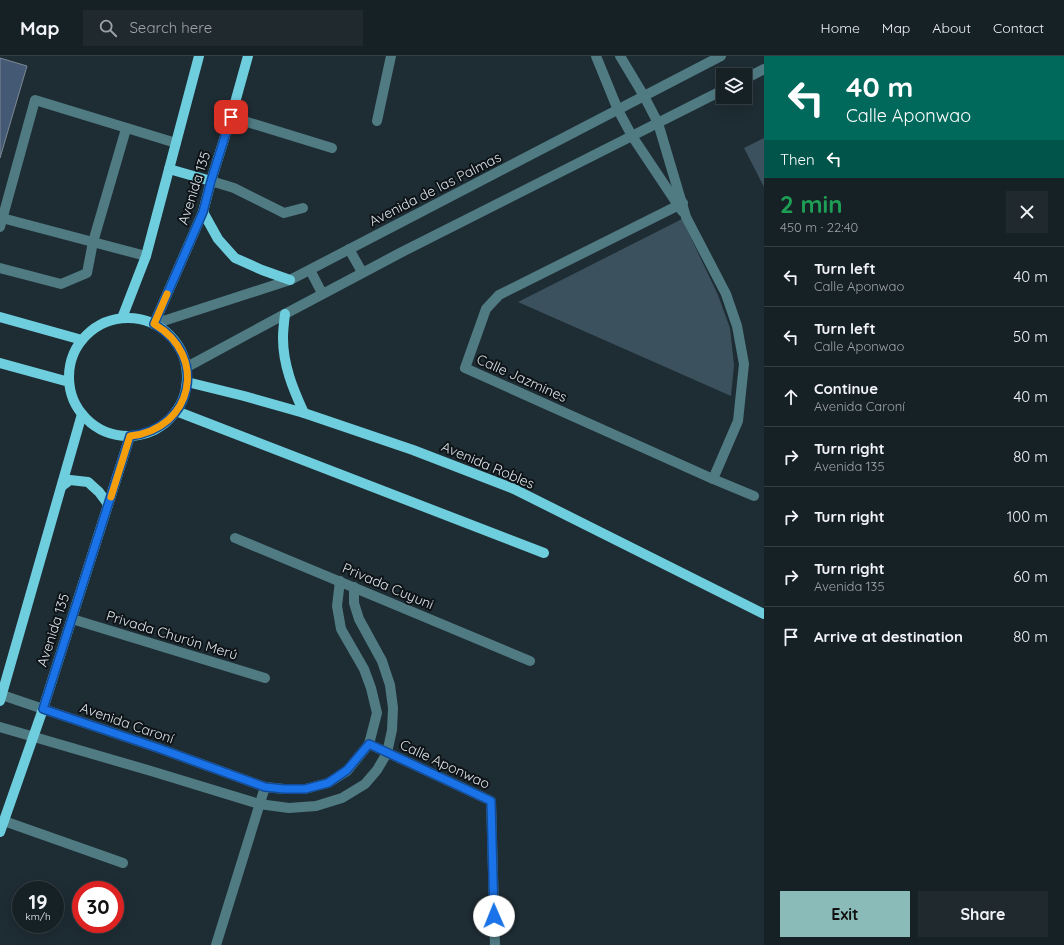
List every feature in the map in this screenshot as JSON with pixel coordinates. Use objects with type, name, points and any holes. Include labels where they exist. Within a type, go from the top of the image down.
[{"type":"main road","name":"Avenida 135","points":[[122,318],[146,256],[199,56]]},
{"type":"main road","name":"Avenida 135","points":[[154,324],[203,212],[248,56]]},
{"type":"main road","points":[[169,169],[211,181]]},
{"type":"main road","points":[[203,212],[218,239],[235,258],[290,280]]},
{"type":"main road","points":[[284,314],[282,339],[286,365],[293,389],[304,413]]},
{"type":"main road","points":[[0,317],[82,340]]},
{"type":"main road","points":[[122,318],[139,319],[154,324],[167,332],[182,352],[187,367],[185,394],[176,411],[164,424],[154,430],[130,436],[116,435],[103,431],[92,424],[82,414],[73,399],[69,382],[69,371],[71,360],[76,349],[90,331],[111,320],[122,318]]},
{"type":"main road","points":[[0,363],[69,382]]},
{"type":"main road","name":"Avenida Robles","points":[[187,382],[304,413],[413,450],[514,490],[764,614]]},
{"type":"main road","points":[[176,411],[544,552]]},
{"type":"main road","points":[[1,698],[82,414]]},
{"type":"main road","name":"Avenida 135","points":[[0,832],[43,709],[130,436]]},
{"type":"main road","points":[[62,486],[70,480],[88,482],[99,492],[108,504]]},
{"type":"street","points":[[377,121],[391,56]]},
{"type":"street","points":[[596,56],[618,110],[632,136],[680,205],[726,294],[737,326],[744,364],[738,421],[713,479]]},
{"type":"street","points":[[620,56],[658,123],[680,205]]},
{"type":"street","name":"Avenida de las Palmas","points":[[154,324],[290,280],[721,56]]},
{"type":"street","points":[[752,75],[764,69]]},
{"type":"street","points":[[187,367],[362,272],[716,94]]},
{"type":"street","points":[[146,256],[93,242],[1,222],[35,100],[176,143]]},
{"type":"street","points":[[231,117],[332,148]]},
{"type":"street","points":[[0,268],[62,284],[87,273],[93,242],[126,129]]},
{"type":"street","points":[[211,181],[234,188],[284,213],[303,208]]},
{"type":"street","name":"Calle Jazmines","points":[[680,205],[499,295],[486,309],[465,368],[754,496]]},
{"type":"street","points":[[349,249],[362,272]]},
{"type":"street","points":[[310,270],[322,293]]},
{"type":"street","name":"Privada Cuyuni","points":[[236,538],[530,661]]},
{"type":"street","points":[[216,945],[265,787],[305,789],[328,783],[347,770],[369,744],[377,713],[371,688],[364,669],[341,629],[337,606],[340,581]]},
{"type":"street","name":"Calle Aponwao","points":[[259,804],[289,808],[316,806],[342,798],[365,784],[377,770],[387,753],[393,708],[390,684],[382,661],[359,619],[354,603],[354,587]]},
{"type":"street","name":"Privada Churún Merú","points":[[72,619],[265,678]]},
{"type":"street","name":"Avenida Caroní","points":[[1,698],[43,709],[158,748],[265,787]]},
{"type":"street","points":[[0,727],[259,804]]},
{"type":"street","name":"Calle Aponwao","points":[[369,744],[491,801],[495,945]]},
{"type":"street","points":[[4,821],[123,863]]},
{"type":"shaded area","points":[[764,138],[764,187],[744,148]]},
{"type":"shaded area","points":[[682,219],[718,295],[730,328],[734,365],[731,396],[518,302]]},
{"type":"building","points":[[0,58],[27,66],[0,158]]},
{"type":"slow traffic","points":[[111,497],[130,436],[154,430],[164,424],[173,416],[185,394],[187,367],[182,352],[173,338],[167,332],[154,324],[167,294]]},
{"type":"route","points":[[231,117],[203,212],[154,324],[167,332],[173,338],[182,352],[187,367],[185,394],[173,416],[164,424],[154,430],[130,436],[43,709],[158,748],[265,787],[305,789],[328,783],[347,770],[369,744],[491,801],[494,916]]}]
